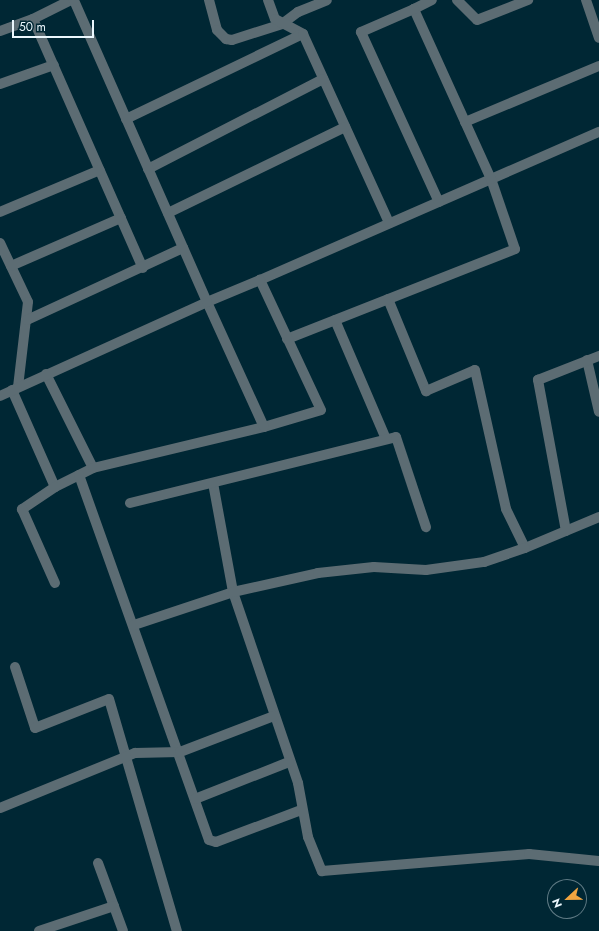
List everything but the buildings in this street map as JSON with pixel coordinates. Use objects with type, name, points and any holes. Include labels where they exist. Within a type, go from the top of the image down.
[{"type":"street","points":[[0,31],[34,19],[72,0],[264,427]]},
{"type":"street","points":[[209,0],[217,30],[226,39],[282,24],[298,12],[326,0]]},
{"type":"street","points":[[268,0],[272,13],[282,24],[303,34],[389,223]]},
{"type":"street","points":[[432,0],[361,32],[439,202]]},
{"type":"street","points":[[458,0],[477,20],[528,0]]},
{"type":"street","points":[[586,0],[599,38]]},
{"type":"street","points":[[287,339],[515,249],[491,179],[414,9]]},
{"type":"street","points":[[34,19],[143,268]]},
{"type":"street","points":[[126,119],[303,34]]},
{"type":"street","points":[[0,84],[54,65]]},
{"type":"street","points":[[465,122],[599,66]]},
{"type":"street","points":[[148,169],[324,79]]},
{"type":"street","points":[[168,213],[345,127]]},
{"type":"street","points":[[0,396],[207,302],[599,132]]},
{"type":"street","points":[[0,212],[100,170]]},
{"type":"street","points":[[11,266],[121,218]]},
{"type":"street","points":[[0,243],[28,302],[27,320],[15,389],[55,487]]},
{"type":"street","points":[[27,320],[143,268],[183,248]]},
{"type":"street","points":[[55,583],[22,509],[55,487],[93,468],[264,427],[321,410],[260,280]]},
{"type":"street","points":[[388,299],[426,391],[475,370],[506,508],[525,548]]},
{"type":"street","points":[[335,320],[386,439]]},
{"type":"street","points":[[566,531],[538,380],[599,356]]},
{"type":"street","points":[[587,360],[599,412]]},
{"type":"street","points":[[46,374],[93,468]]},
{"type":"street","points":[[130,503],[396,437],[399,439],[426,527]]},
{"type":"street","points":[[79,475],[180,752],[211,842],[301,810]]},
{"type":"street","points":[[213,483],[232,592],[289,762],[298,783],[301,810],[322,871],[529,854],[599,861]]},
{"type":"street","points":[[134,625],[232,592],[318,573],[374,567],[426,570],[484,562],[525,548],[599,517]]},
{"type":"street","points":[[15,667],[35,728],[109,699],[177,931]]},
{"type":"street","points":[[0,808],[135,753],[180,752],[274,716]]},
{"type":"street","points":[[196,799],[289,762]]},
{"type":"street","points":[[98,863],[123,931]]},
{"type":"street","points":[[39,931],[114,906]]}]
